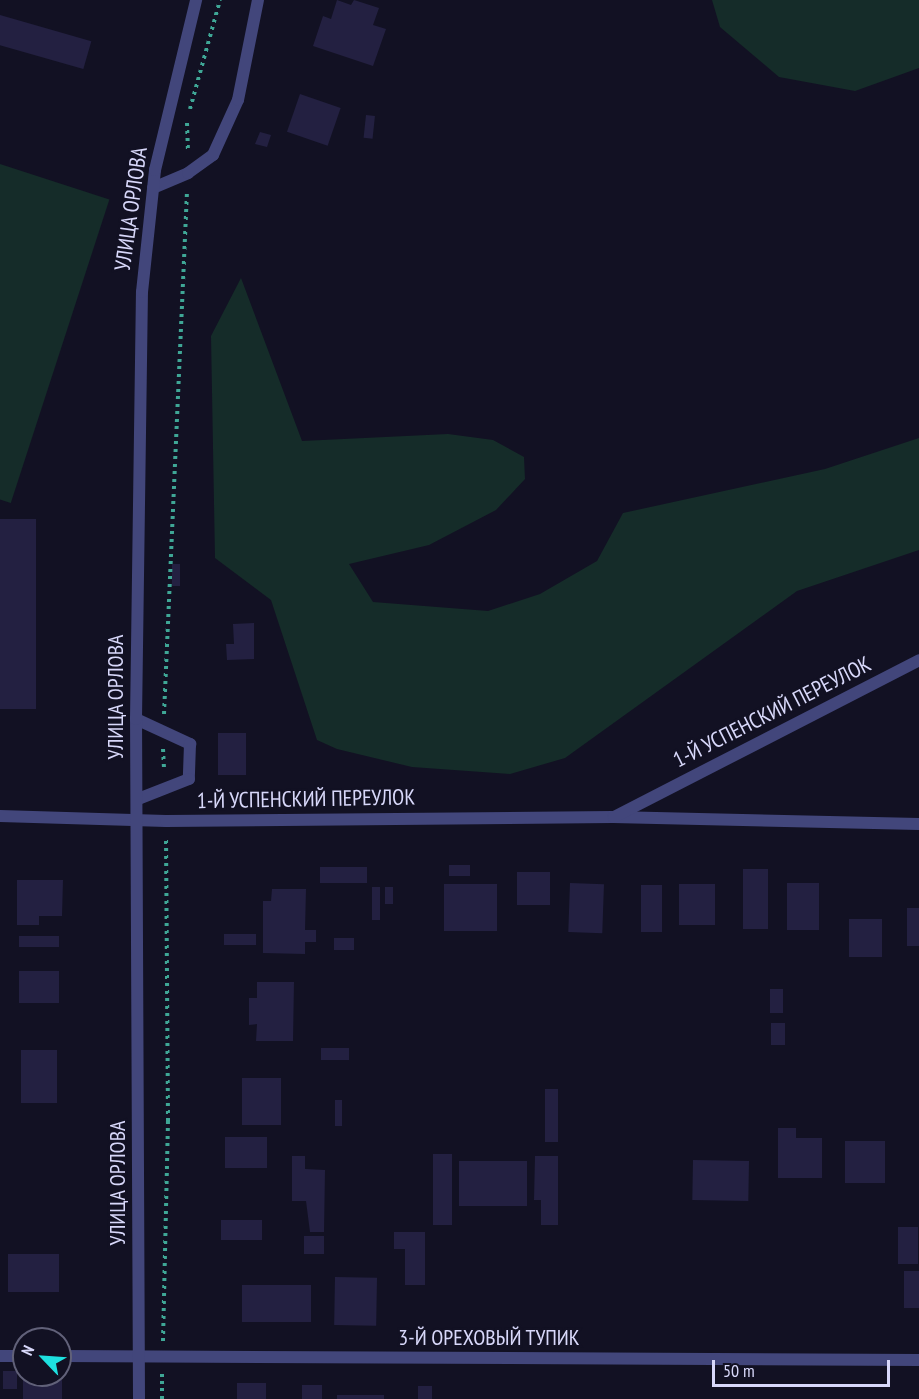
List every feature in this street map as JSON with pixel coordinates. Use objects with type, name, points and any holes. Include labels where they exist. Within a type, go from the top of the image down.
[{"type":"street","name":"УЛИЦА ОРЛОВА","points":[[139,1399],[136,718],[142,292],[153,188],[196,0]]},
{"type":"street","points":[[153,188],[188,173],[213,155],[238,100],[258,0]]},
{"type":"street","name":"1-Й УСПЕНСКИЙ ПЕРЕУЛОК","points":[[613,817],[919,660]]},
{"type":"street","points":[[136,718],[190,744],[189,778],[138,799]]},
{"type":"street","name":"1-Й УСПЕНСКИЙ ПЕРЕУЛОК","points":[[0,816],[166,821],[613,817],[919,824]]},
{"type":"street","name":"3-Й ОРЕХОВЫЙ ТУПИК","points":[[72,1356],[162,1359],[919,1360]]},
{"type":"path","points":[[164,790],[163,732],[188,173],[187,123],[219,0]]},
{"type":"path","points":[[162,1399],[168,1121],[166,821]]},
{"type":"green space","points":[[712,0],[919,0],[919,68],[855,91],[779,77],[720,27]]},
{"type":"green space","points":[[0,164],[109,200],[11,503],[0,499]]},
{"type":"green space","points":[[241,278],[302,441],[448,434],[493,440],[524,457],[525,479],[496,510],[429,545],[349,564],[373,602],[488,611],[540,594],[597,561],[623,513],[825,469],[919,438],[919,550],[797,591],[565,758],[510,774],[412,767],[337,749],[317,740],[271,600],[215,558],[211,336]]},
{"type":"building","points":[[337,0],[351,5],[354,0],[379,8],[373,25],[386,29],[373,66],[313,46],[323,16],[331,19]]},
{"type":"building","points":[[0,15],[91,41],[83,69],[0,45]]},
{"type":"building","points":[[300,94],[341,108],[328,146],[287,132]]},
{"type":"building","points":[[366,115],[375,116],[373,139],[364,138]]},
{"type":"building","points":[[260,132],[271,135],[267,147],[255,144]]},
{"type":"building","points":[[0,519],[36,519],[36,709],[0,709]]},
{"type":"building","points":[[172,564],[180,564],[180,586],[172,586]]},
{"type":"building","points":[[254,623],[254,659],[227,660],[226,644],[234,644],[233,624]]},
{"type":"building","points":[[218,733],[246,733],[246,775],[218,775]]},
{"type":"building","points":[[449,865],[470,865],[470,876],[449,876]]},
{"type":"building","points":[[320,867],[367,867],[367,883],[320,883]]},
{"type":"building","points":[[743,869],[768,869],[768,929],[743,929]]},
{"type":"building","points":[[517,872],[550,872],[550,905],[517,905]]},
{"type":"building","points":[[17,880],[63,880],[62,916],[39,916],[39,925],[17,925]]},
{"type":"building","points":[[570,883],[604,884],[602,933],[568,932]]},
{"type":"building","points":[[787,883],[819,883],[819,930],[787,930]]},
{"type":"building","points":[[444,884],[497,884],[497,931],[444,931]]},
{"type":"building","points":[[679,884],[715,884],[715,925],[679,925]]},
{"type":"building","points":[[641,885],[662,885],[662,932],[641,932]]},
{"type":"building","points":[[372,887],[380,887],[380,920],[372,920]]},
{"type":"building","points":[[385,887],[393,887],[393,904],[385,904]]},
{"type":"building","points":[[272,889],[306,889],[305,930],[316,930],[316,942],[305,942],[305,954],[263,953],[263,901],[271,901]]},
{"type":"building","points":[[907,908],[919,908],[919,946],[907,946]]},
{"type":"building","points":[[849,919],[882,919],[882,957],[849,957]]},
{"type":"building","points":[[224,934],[256,934],[256,945],[224,945]]},
{"type":"building","points":[[19,936],[59,936],[59,947],[19,947]]},
{"type":"building","points":[[334,938],[354,938],[354,950],[334,950]]},
{"type":"building","points":[[19,971],[59,971],[59,1003],[19,1003]]},
{"type":"building","points":[[257,982],[294,982],[293,1041],[256,1041],[257,1024],[249,1025],[249,998],[257,998]]},
{"type":"building","points":[[770,989],[783,989],[783,1013],[770,1013]]},
{"type":"building","points":[[771,1023],[785,1023],[785,1045],[771,1045]]},
{"type":"building","points":[[321,1048],[349,1048],[349,1060],[321,1060]]},
{"type":"building","points":[[21,1050],[57,1050],[57,1103],[21,1103]]},
{"type":"building","points":[[242,1078],[281,1078],[281,1125],[242,1125]]},
{"type":"building","points":[[545,1089],[558,1089],[558,1142],[545,1142]]},
{"type":"building","points":[[335,1100],[342,1100],[342,1126],[335,1126]]},
{"type":"building","points":[[778,1128],[796,1128],[796,1138],[822,1138],[822,1178],[778,1178]]},
{"type":"building","points":[[225,1137],[267,1137],[267,1168],[225,1168]]},
{"type":"building","points":[[845,1141],[885,1141],[885,1183],[845,1183]]},
{"type":"building","points":[[433,1154],[452,1154],[452,1225],[433,1225]]},
{"type":"building","points":[[292,1156],[305,1156],[305,1169],[325,1170],[324,1232],[310,1232],[306,1201],[292,1201]]},
{"type":"building","points":[[535,1156],[558,1156],[558,1225],[541,1225],[541,1200],[534,1200]]},
{"type":"building","points":[[693,1160],[749,1161],[748,1201],[692,1200]]},
{"type":"building","points":[[459,1161],[527,1161],[527,1206],[459,1206]]},
{"type":"building","points":[[221,1220],[262,1220],[262,1240],[221,1240]]},
{"type":"building","points":[[898,1227],[918,1227],[918,1264],[898,1264]]},
{"type":"building","points":[[394,1232],[425,1232],[425,1285],[405,1285],[405,1249],[394,1249]]},
{"type":"building","points":[[304,1236],[324,1236],[324,1254],[304,1254]]},
{"type":"building","points":[[8,1254],[59,1254],[59,1292],[8,1292]]},
{"type":"building","points":[[904,1271],[919,1271],[919,1308],[904,1308]]},
{"type":"building","points":[[335,1277],[377,1278],[376,1326],[334,1325]]},
{"type":"building","points":[[242,1285],[311,1285],[311,1322],[242,1322]]},
{"type":"building","points":[[3,1371],[12,1371],[12,1387],[17,1387],[17,1389],[3,1389]]},
{"type":"building","points":[[237,1383],[266,1383],[266,1399],[237,1399]]},
{"type":"building","points":[[302,1385],[322,1385],[322,1399],[302,1399]]},
{"type":"building","points":[[418,1386],[432,1386],[432,1399],[418,1399]]},
{"type":"building","points":[[23,1387],[62,1387],[62,1399],[23,1399]]},
{"type":"building","points":[[337,1395],[384,1395],[384,1399],[337,1399]]}]
